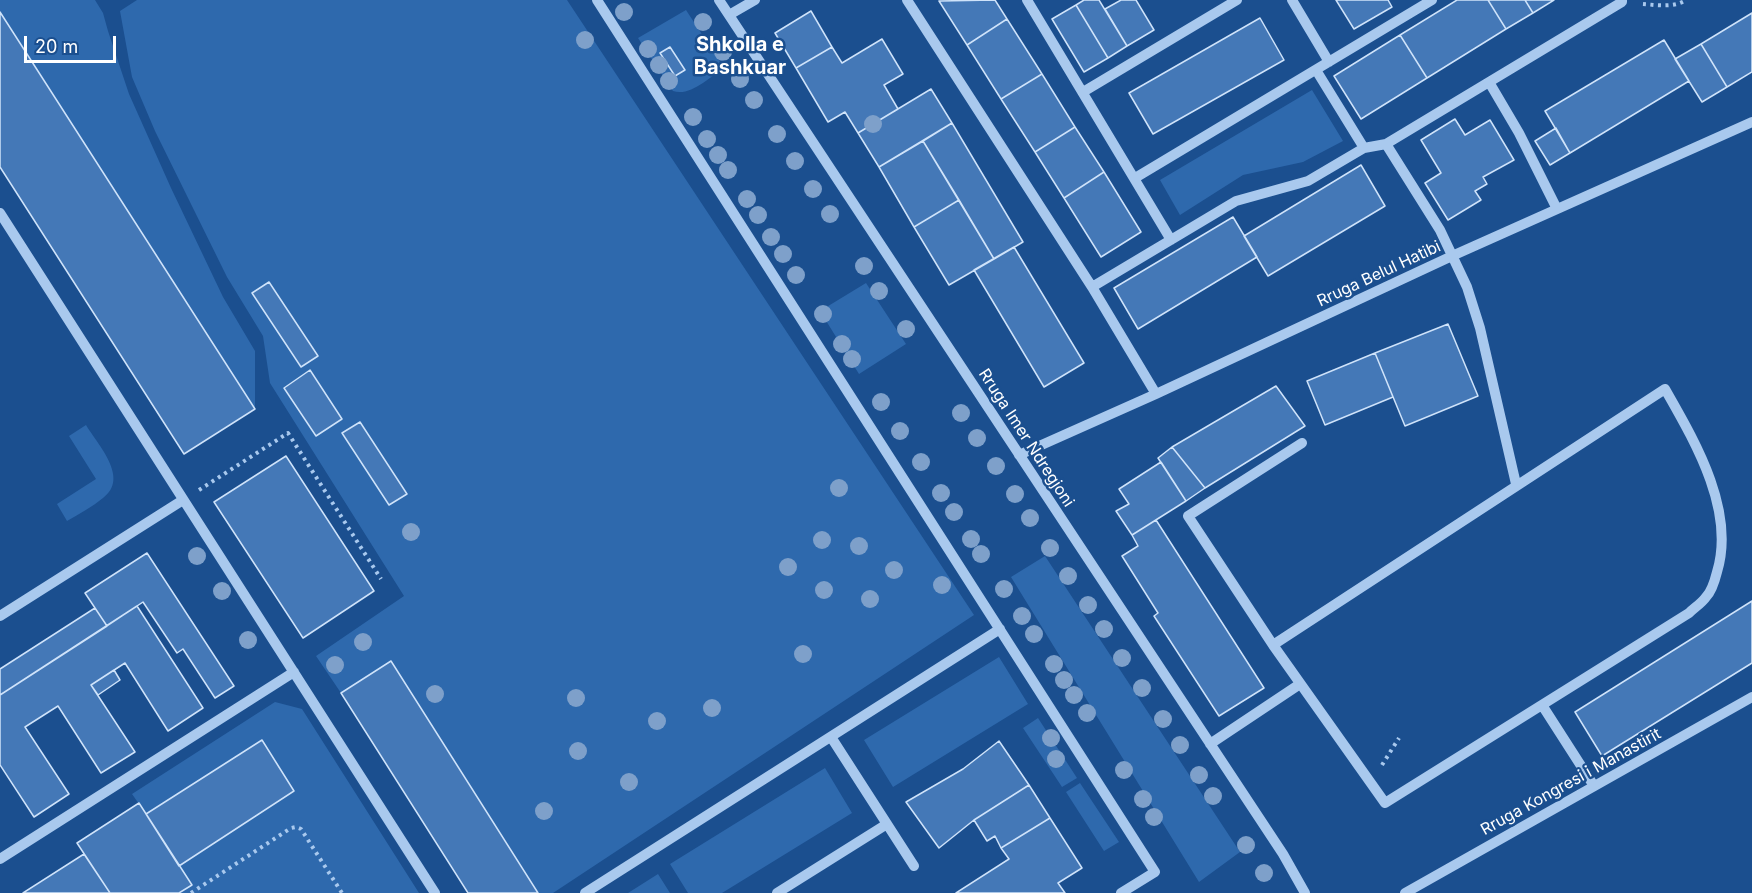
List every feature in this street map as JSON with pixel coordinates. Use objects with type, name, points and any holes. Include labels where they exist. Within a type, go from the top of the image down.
[{"type":"street","points":[[597,0],[1155,872],[1121,893]]},
{"type":"street","name":"Rruga Imer Ndregjoni","points":[[719,0],[1283,854],[1305,893]]},
{"type":"street","points":[[729,15],[755,0]]},
{"type":"street","points":[[907,0],[1092,287],[1156,394]]},
{"type":"street","points":[[1028,0],[1171,240]]},
{"type":"street","points":[[1083,92],[1237,0]]},
{"type":"street","points":[[1292,0],[1329,62]]},
{"type":"street","points":[[1135,178],[1428,1]]},
{"type":"street","points":[[1092,287],[1236,201],[1308,180],[1364,148],[1386,144],[1622,1]]},
{"type":"street","points":[[1316,70],[1364,148]]},
{"type":"street","points":[[1489,82],[1519,133],[1557,209]]},
{"type":"street","name":"Rruga Belul Hatibi","points":[[1019,454],[1156,394],[1452,256],[1752,122]]},
{"type":"street","points":[[1386,144],[1440,230],[1467,287],[1480,328],[1516,484]]},
{"type":"street","points":[[0,213],[435,893]]},
{"type":"street","points":[[1273,645],[1516,484],[1665,389],[1692,437],[1719,511],[1722,540],[1719,565],[1707,597],[1689,613],[1385,803],[1273,645],[1188,516],[1302,443]]},
{"type":"street","points":[[0,616],[183,500]]},
{"type":"street","points":[[585,893],[999,629]]},
{"type":"street","points":[[0,859],[294,672]]},
{"type":"street","points":[[1210,744],[1300,684]]},
{"type":"street","name":"Rruga Kongresi i Manastirit","points":[[1405,893],[1752,697]]},
{"type":"street","points":[[1542,705],[1594,786]]},
{"type":"street","points":[[831,737],[914,866]]},
{"type":"street","points":[[777,893],[887,824]]},
{"type":"path","points":[[1622,1],[1660,5],[1680,4],[1686,0]]},
{"type":"path","points":[[183,500],[288,433],[381,579]]},
{"type":"path","points":[[1371,783],[1399,738]]},
{"type":"path","points":[[190,893],[296,827],[301,829],[342,893]]},
{"type":"shaded area","points":[[0,0],[95,0],[103,13],[129,94],[171,188],[223,297],[255,351],[255,409],[0,12]]},
{"type":"shaded area","points":[[137,0],[567,0],[974,615],[553,893],[538,893],[391,661],[341,693],[316,656],[404,596],[270,383],[263,336],[227,277],[155,131],[132,77],[120,11]]},
{"type":"shaded area","points":[[686,10],[724,68],[693,89],[679,92],[673,91],[638,38]]},
{"type":"shaded area","points":[[1312,90],[1343,141],[1303,162],[1243,175],[1180,215],[1160,180]]},
{"type":"shaded area","points":[[866,283],[906,344],[859,374],[820,311]]},
{"type":"shaded area","points":[[86,425],[109,461],[113,471],[113,481],[111,490],[103,498],[67,521],[57,504],[96,479],[69,436]]},
{"type":"shaded area","points":[[1045,556],[1240,852],[1199,882],[1011,577]]},
{"type":"shaded area","points":[[999,657],[1028,704],[893,787],[864,740]]},
{"type":"shaded area","points":[[275,702],[302,709],[419,893],[179,893],[191,885],[179,866],[294,792],[262,741],[146,814],[132,794]]},
{"type":"shaded area","points":[[1038,718],[1077,778],[1062,787],[1023,728]]},
{"type":"shaded area","points":[[825,768],[852,813],[722,893],[688,893],[670,864]]},
{"type":"shaded area","points":[[1080,783],[1119,842],[1104,851],[1066,792]]},
{"type":"shaded area","points":[[658,874],[670,893],[628,893]]},
{"type":"building","points":[[995,0],[1007,19],[967,45],[939,1]]},
{"type":"building","points":[[1084,0],[1099,0],[1127,46],[1108,58],[1076,5]]},
{"type":"building","points":[[1121,0],[1136,0],[1154,30],[1127,46],[1105,9]]},
{"type":"building","points":[[1336,0],[1388,0],[1392,7],[1354,29]]},
{"type":"building","points":[[1457,0],[1488,0],[1506,29],[1427,78],[1400,35]]},
{"type":"building","points":[[1488,0],[1525,0],[1533,13],[1506,29]]},
{"type":"building","points":[[1525,0],[1554,0],[1533,13]]},
{"type":"building","points":[[1076,5],[1108,58],[1084,72],[1052,19]]},
{"type":"building","points":[[811,11],[832,47],[796,68],[775,33]]},
{"type":"building","points":[[0,12],[255,409],[184,454],[0,167]]},
{"type":"building","points":[[1752,13],[1752,72],[1727,87],[1701,44]]},
{"type":"building","points":[[1260,18],[1284,60],[1153,134],[1129,93]]},
{"type":"building","points":[[1007,19],[1042,74],[1001,99],[967,45]]},
{"type":"building","points":[[1400,35],[1427,78],[1361,119],[1334,76]]},
{"type":"building","points":[[882,39],[903,74],[884,85],[898,109],[858,133],[845,112],[828,122],[796,68],[832,47],[842,63]]},
{"type":"building","points":[[1664,40],[1689,81],[1570,153],[1545,111]]},
{"type":"building","points":[[1701,44],[1727,87],[1702,102],[1675,59]]},
{"type":"building","points":[[670,47],[685,70],[675,76],[660,53]]},
{"type":"building","points":[[1042,74],[1075,127],[1035,152],[1001,99]]},
{"type":"building","points":[[931,89],[952,123],[879,167],[858,133]]},
{"type":"building","points":[[1455,119],[1465,135],[1490,120],[1514,160],[1483,177],[1487,184],[1475,191],[1481,200],[1448,220],[1425,183],[1441,173],[1421,140]]},
{"type":"building","points":[[952,123],[1023,242],[994,259],[923,141]]},
{"type":"building","points":[[1075,127],[1104,172],[1064,198],[1035,152]]},
{"type":"building","points":[[1556,128],[1570,153],[1550,165],[1535,141]]},
{"type":"building","points":[[923,141],[959,200],[914,227],[879,167]]},
{"type":"building","points":[[1361,165],[1385,206],[1268,276],[1244,236]]},
{"type":"building","points":[[1104,172],[1141,232],[1101,257],[1064,198]]},
{"type":"building","points":[[959,200],[994,259],[949,285],[914,227]]},
{"type":"building","points":[[1233,217],[1257,257],[1138,329],[1114,288]]},
{"type":"building","points":[[1014,247],[1084,363],[1044,387],[974,270]]},
{"type":"building","points":[[269,282],[318,356],[301,367],[252,293]]},
{"type":"building","points":[[1448,324],[1478,396],[1405,426],[1375,353]]},
{"type":"building","points":[[1375,353],[1393,397],[1325,425],[1307,381]]},
{"type":"building","points":[[310,370],[342,419],[316,436],[284,388]]},
{"type":"building","points":[[1276,386],[1305,426],[1205,488],[1172,447]]},
{"type":"building","points":[[360,422],[407,494],[389,505],[342,433]]},
{"type":"building","points":[[1172,447],[1205,488],[1186,501],[1158,458]]},
{"type":"building","points":[[286,456],[374,591],[303,638],[214,502]]},
{"type":"building","points":[[1161,462],[1186,501],[1132,535],[1116,511],[1129,504],[1119,489]]},
{"type":"building","points":[[1156,520],[1264,688],[1219,716],[1154,616],[1158,613],[1122,556],[1138,546],[1132,535]]},
{"type":"building","points":[[147,553],[234,686],[215,698],[183,649],[177,653],[143,602],[107,626],[85,593]]},
{"type":"building","points":[[1752,601],[1752,663],[1602,756],[1575,712]]},
{"type":"building","points":[[137,606],[203,708],[168,731],[125,663],[91,685],[135,752],[101,773],[58,706],[25,727],[69,794],[34,817],[0,765],[0,695]]},
{"type":"building","points":[[95,608],[107,626],[0,695],[0,669]]},
{"type":"building","points":[[391,661],[538,893],[468,893],[341,693]]},
{"type":"building","points":[[114,670],[120,680],[98,695],[91,685]]},
{"type":"building","points":[[262,740],[294,791],[179,866],[146,814]]},
{"type":"building","points":[[999,741],[1029,785],[974,820],[939,848],[906,802],[963,769]]},
{"type":"building","points":[[1029,785],[1050,818],[1001,848],[995,836],[987,841],[974,820]]},
{"type":"building","points":[[139,803],[192,885],[179,893],[110,893],[77,843]]},
{"type":"building","points":[[1050,818],[1082,868],[1058,883],[1065,893],[956,893],[1009,859],[1001,848]]},
{"type":"building","points":[[84,854],[110,893],[23,893]]},
{"type":"district","name":"Shkolla e Bashkuar","points":[[740,56]]}]
